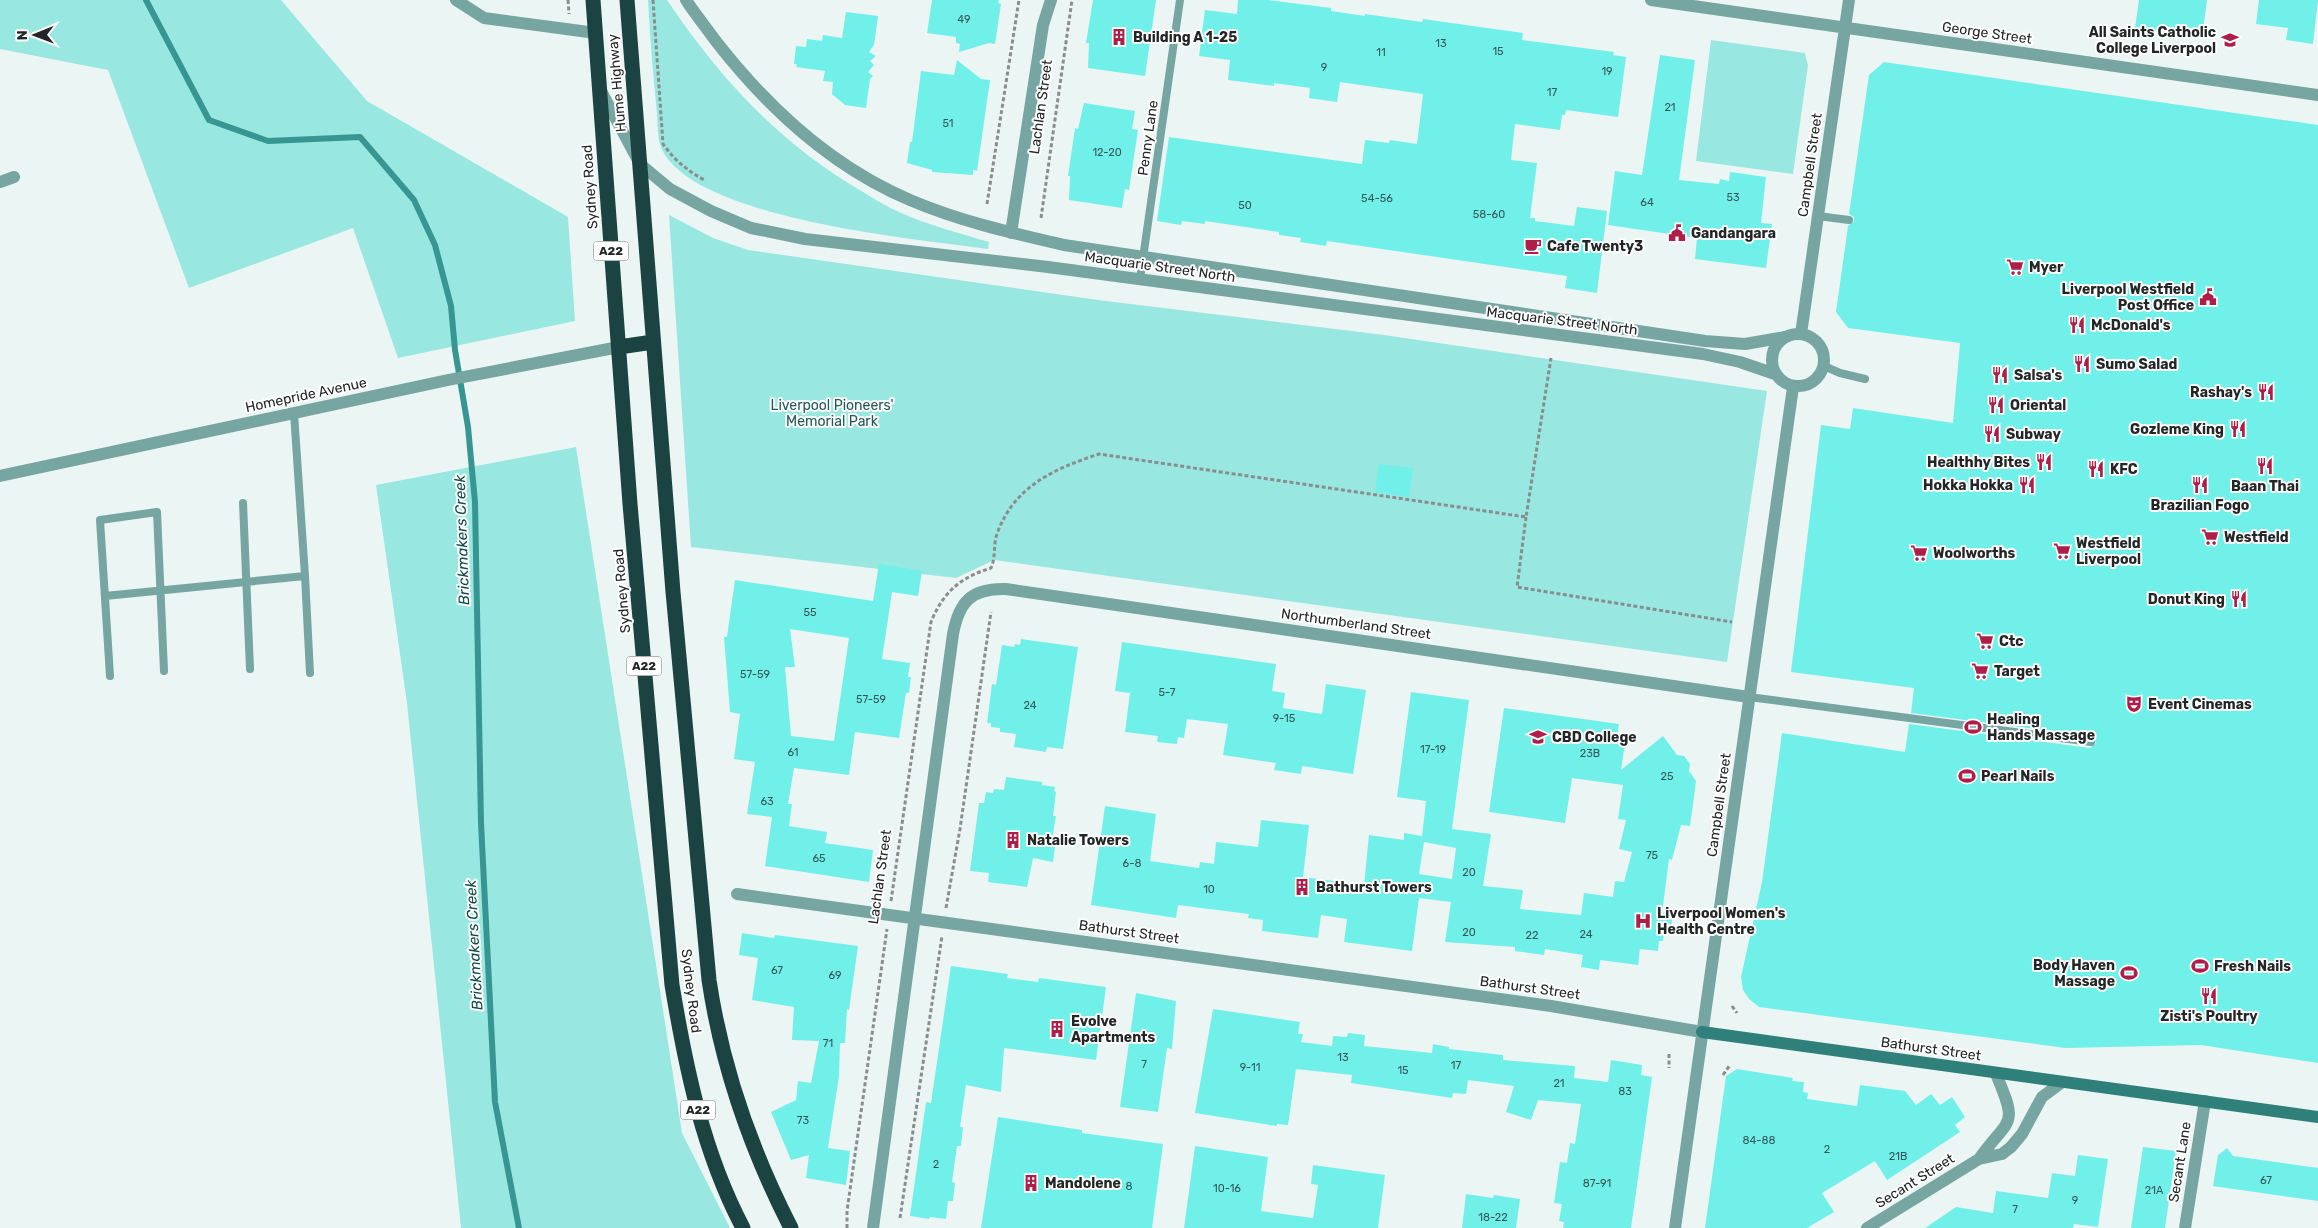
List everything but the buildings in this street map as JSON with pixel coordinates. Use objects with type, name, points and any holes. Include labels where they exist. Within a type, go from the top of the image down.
[{"type":"highway","name":"Hume Highway","points":[[594,0],[600,90]]},
{"type":"highway","name":"Hume Highway","points":[[627,0],[640,164]]},
{"type":"highway","name":"Sydney Road","points":[[600,90],[630,504],[672,985],[684,1060],[705,1138],[732,1206],[743,1228]]},
{"type":"highway","name":"Sydney Road","points":[[640,164],[673,592],[709,980],[716,1028],[728,1074],[744,1118],[791,1228]]},
{"type":"highway","points":[[619,347],[653,342]]},
{"type":"street","points":[[456,0],[484,18],[596,33]]},
{"type":"street","name":"Macquarie Street North","points":[[686,0],[732,62],[768,103],[842,162],[909,200],[944,214],[1011,233],[1064,244],[1714,342],[1744,344],[1785,337]]},
{"type":"street","name":"Lachlan Street","points":[[1042,0],[1043,25]]},
{"type":"street","name":"Lachlan Street","points":[[1011,233],[1043,25],[1051,0]]},
{"type":"street","name":"George Street","points":[[1651,0],[2318,95]]},
{"type":"street","name":"Campbell Street","points":[[1801,334],[1849,0]]},
{"type":"street","name":"Macquarie Street North","points":[[600,90],[640,164],[670,189],[711,212],[751,228],[804,239],[1140,279],[1703,354],[1740,362],[1775,374]]},
{"type":"street","points":[[0,182],[14,177]]},
{"type":"street","points":[[1801,334],[1817,341],[1822,348],[1824,366],[1816,380],[1802,387],[1793,387],[1786,384],[1775,374],[1771,358],[1774,350],[1785,337],[1801,334]]},
{"type":"street","name":"Homepride Avenue","points":[[0,476],[448,380],[619,347]]},
{"type":"street","name":"Campbell Street","points":[[1675,1228],[1793,387]]},
{"type":"street","name":"Northumberland Street","points":[[916,918],[953,634],[962,605],[974,594],[989,588],[1749,697]]},
{"type":"street","name":"Bathurst Street","points":[[737,894],[1551,1006],[1702,1032],[2318,1117]]},
{"type":"street","points":[[873,1228],[916,918]]},
{"type":"street","name":"Secant Street","points":[[1978,1159],[1993,1139],[2007,1125],[2009,1118],[2007,1101],[1996,1074]]},
{"type":"street","name":"Secant Street","points":[[1867,1228],[1978,1159],[2002,1154],[2022,1134],[2042,1098],[2061,1083]]},
{"type":"street","name":"Secant Lane","points":[[2184,1228],[2205,1101]]},
{"type":"lane","name":"Penny Lane","points":[[1140,279],[1180,0]]},
{"type":"lane","points":[[1818,216],[1849,220]]},
{"type":"lane","points":[[1824,366],[1840,373],[1865,379]]},
{"type":"lane","points":[[294,413],[310,672]]},
{"type":"lane","points":[[243,503],[250,669]]},
{"type":"lane","points":[[110,676],[100,520],[157,512],[164,672]]},
{"type":"lane","points":[[105,596],[305,576]]},
{"type":"lane","points":[[1749,697],[2091,742]]},
{"type":"path","points":[[653,0],[663,144],[672,158],[685,169],[706,181]]},
{"type":"path","points":[[987,204],[1019,0]]},
{"type":"path","name":"Lachlan Street","points":[[1041,218],[1072,0]]},
{"type":"path","points":[[1550,358],[1517,587],[1732,622]]},
{"type":"path","name":"Lachlan Street","points":[[847,1228],[847,1211],[931,622],[936,608],[964,578],[992,568],[996,537],[1002,520],[1011,504],[1021,494],[1045,477],[1070,464],[1099,454],[1526,517]]},
{"type":"path","points":[[1732,1006],[1737,1013]]},
{"type":"path","points":[[1669,1054],[1669,1068]]},
{"type":"path","points":[[1723,1075],[1730,1065]]},
{"type":"green space","points":[[0,0],[281,0],[367,101],[568,217],[575,321],[398,358],[353,228],[189,288],[108,70],[0,49]]},
{"type":"green space","points":[[648,0],[667,0],[687,29],[731,83],[778,131],[805,153],[833,173],[890,208],[932,225],[989,242],[988,249],[911,239],[809,221],[759,208],[714,192],[681,172],[661,147],[659,139]]},
{"type":"green space","points":[[1711,40],[1805,53],[1808,65],[1793,174],[1696,161]]},
{"type":"green space","name":"Liverpool Pioneers' Memorial Park","points":[[669,215],[713,238],[748,250],[1098,300],[1384,335],[1767,391],[1727,662],[994,560],[956,578],[691,547]]},
{"type":"green space","points":[[576,447],[682,1133],[730,1228],[461,1228],[407,703],[376,485]]},
{"type":"waterway","name":"Brickmakers Creek","points":[[146,0],[209,120],[268,141],[360,137],[414,200],[435,245],[451,306],[455,350],[468,427],[475,502],[481,823],[495,1102],[519,1228]]},
{"type":"place","name":"Building A 1-25","points":[[1119,37]]},
{"type":"place","name":"All Saints Catholic College Liverpool","points":[[2230,40]]},
{"type":"place","name":"Gandangara","points":[[1677,233]]},
{"type":"place","name":"Cafe Twenty3","points":[[1533,246]]},
{"type":"place","name":"Myer","points":[[2015,267]]},
{"type":"place","name":"Liverpool Westfield Post Office","points":[[2208,297]]},
{"type":"place","name":"McDonald's","points":[[2077,325]]},
{"type":"place","name":"Sumo Salad","points":[[2082,364]]},
{"type":"place","name":"Salsa's","points":[[2000,375]]},
{"type":"place","name":"Rashay's","points":[[2266,392]]},
{"type":"place","name":"Oriental","points":[[1996,405]]},
{"type":"place","name":"Gozleme King","points":[[2238,429]]},
{"type":"place","name":"Subway","points":[[1992,434]]},
{"type":"place","name":"Healthhy Bites","points":[[2044,462]]},
{"type":"place","name":"Baan Thai","points":[[2265,466]]},
{"type":"place","name":"KFC","points":[[2096,469]]},
{"type":"place","name":"Hokka Hokka","points":[[2027,485]]},
{"type":"place","name":"Brazilian Fogo","points":[[2200,485]]},
{"type":"place","name":"Westfield","points":[[2210,537]]},
{"type":"place","name":"Westfield Liverpool","points":[[2062,551]]},
{"type":"place","name":"Woolworths","points":[[1919,553]]},
{"type":"place","name":"Donut King","points":[[2239,599]]},
{"type":"place","name":"Ctc","points":[[1985,641]]},
{"type":"place","name":"Target","points":[[1980,671]]},
{"type":"place","name":"Event Cinemas","points":[[2134,704]]},
{"type":"place","name":"Healing Hands Massage","points":[[1973,727]]},
{"type":"place","name":"CBD College","points":[[1538,737]]},
{"type":"place","name":"Pearl Nails","points":[[1967,776]]},
{"type":"place","name":"Natalie Towers","points":[[1013,840]]},
{"type":"place","name":"Bathurst Towers","points":[[1302,887]]},
{"type":"place","name":"Liverpool Women's Health Centre","points":[[1643,921]]},
{"type":"place","name":"Fresh Nails","points":[[2200,966]]},
{"type":"place","name":"Body Haven Massage","points":[[2129,973]]},
{"type":"place","name":"Zisti's Poultry","points":[[2209,996]]},
{"type":"place","name":"Evolve Apartments","points":[[1057,1029]]},
{"type":"place","name":"Mandolene","points":[[1031,1183]]}]
